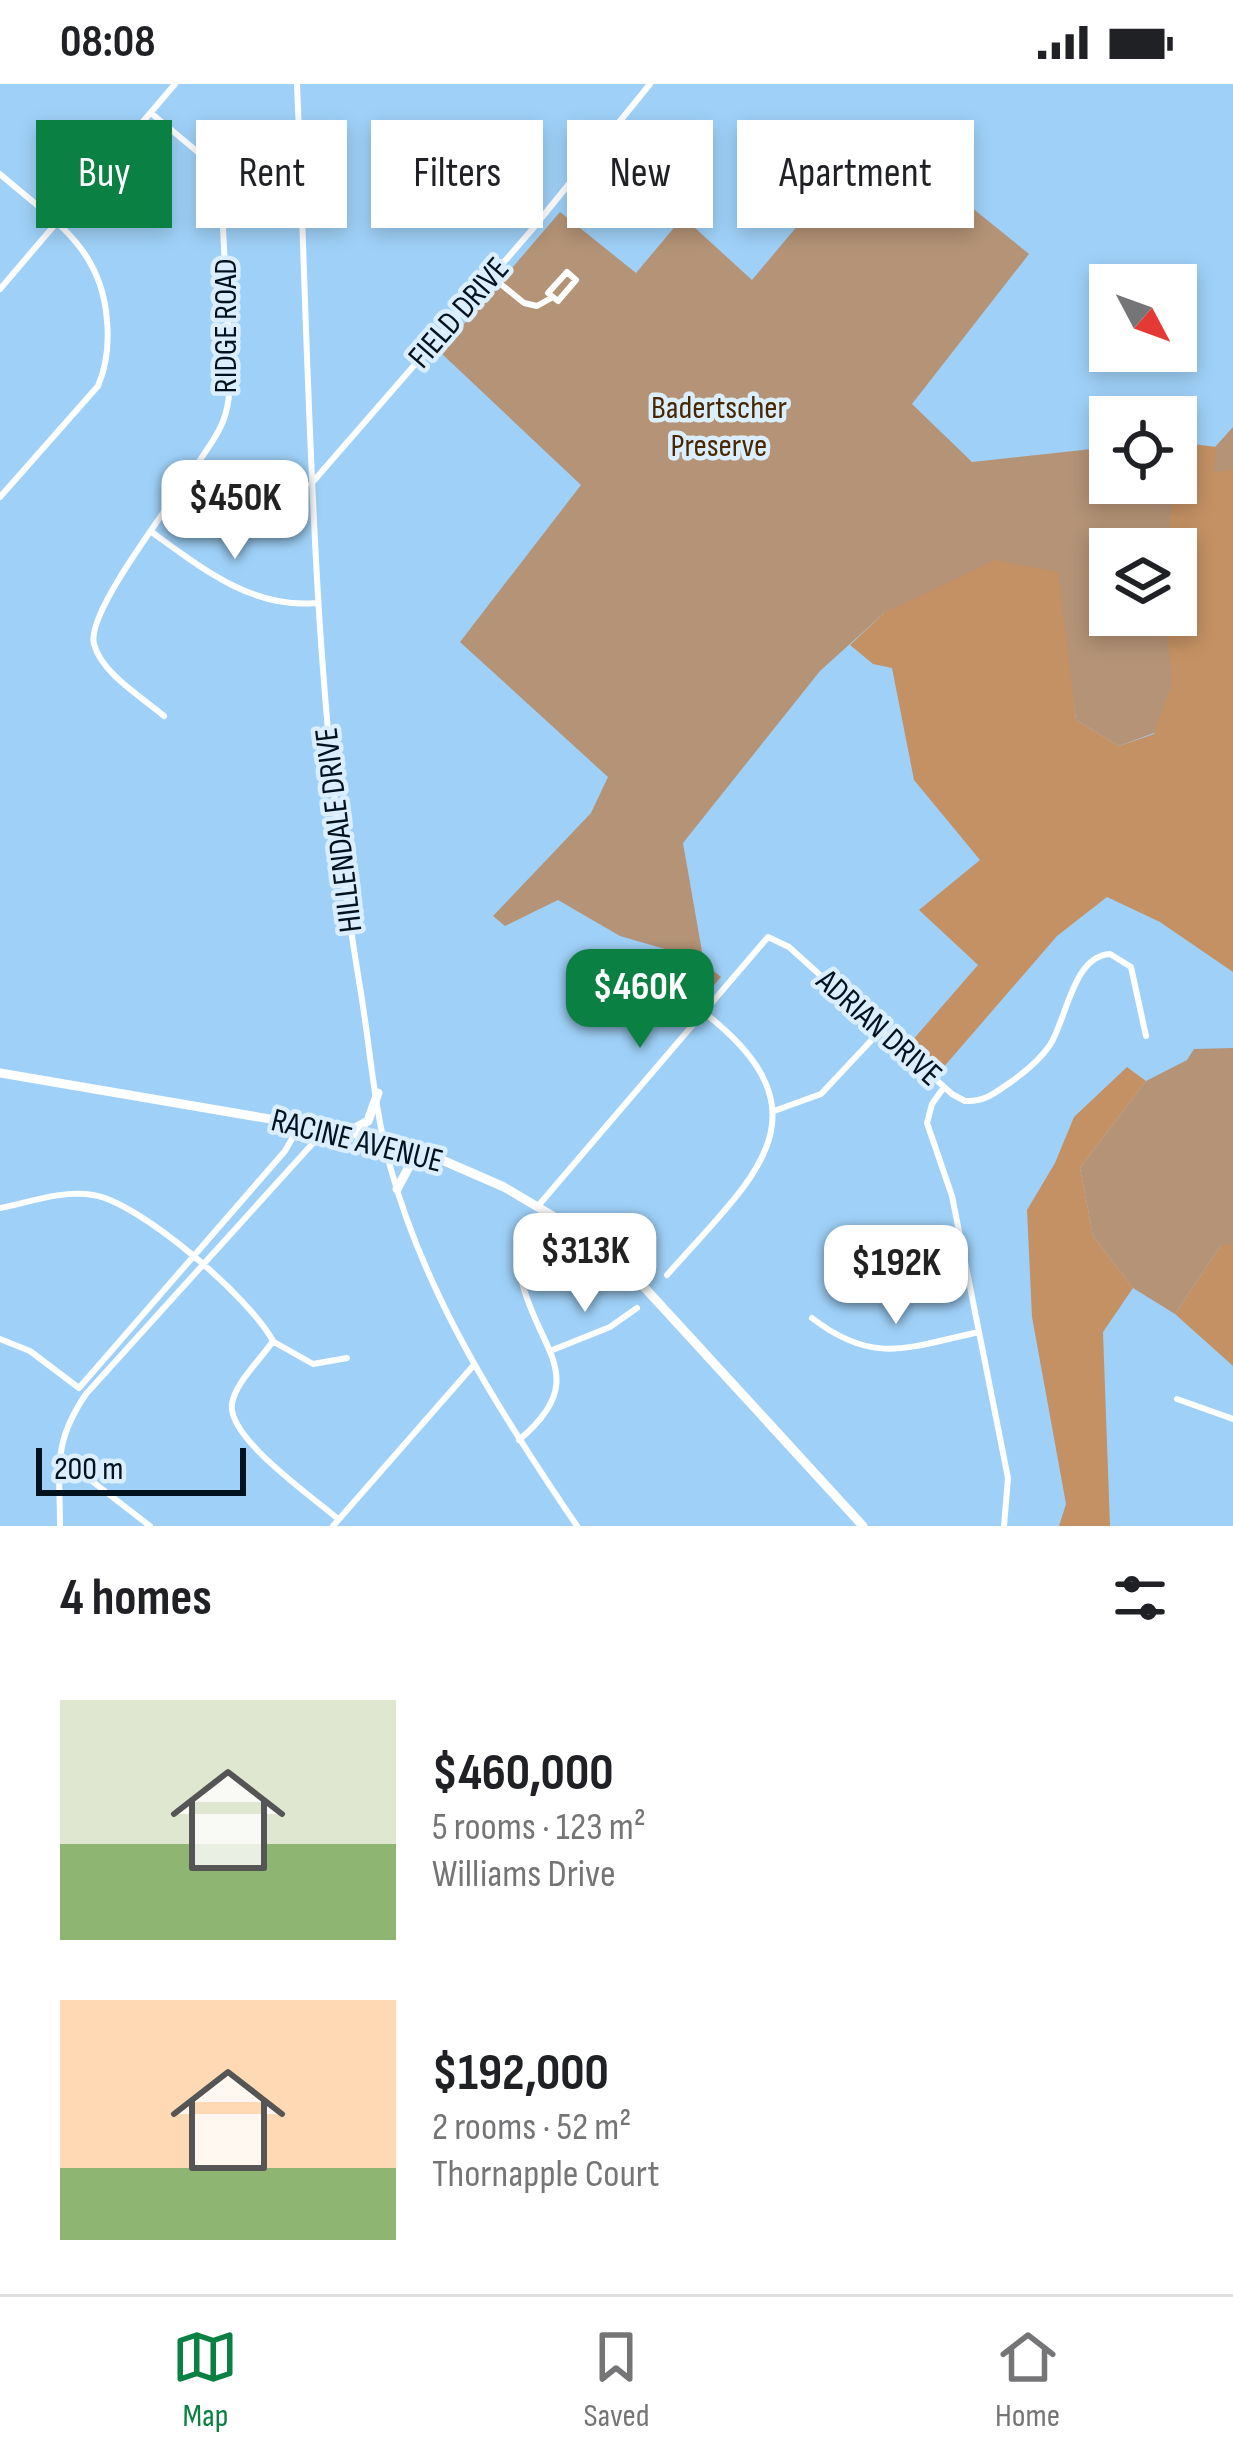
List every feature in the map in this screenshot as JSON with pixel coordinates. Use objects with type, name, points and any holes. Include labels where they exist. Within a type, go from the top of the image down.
[{"type":"main road","name":"RACINE AVENUE","points":[[0,1073],[384,1140],[433,1156],[538,1206],[603,1249],[651,1292],[862,1526]]},
{"type":"main road","points":[[346,1132],[368,1121],[378,1093]]},
{"type":"main road","points":[[398,1189],[412,1161],[433,1156]]},
{"type":"street","points":[[144,120],[175,84]]},
{"type":"street","name":"HILLENDALE DRIVE","points":[[297,84],[316,603],[336,828],[384,1140],[398,1189],[473,1366],[577,1526]]},
{"type":"street","name":"FIELD DRIVE","points":[[311,485],[650,84]]},
{"type":"street","name":"RIDGE ROAD","points":[[151,112],[205,158],[221,188],[230,366],[221,428],[103,606],[93,640],[109,668],[164,716]]},
{"type":"street","points":[[0,174],[36,205]]},
{"type":"street","points":[[0,290],[53,228]]},
{"type":"street","points":[[0,497],[93,392],[106,363],[108,332],[100,280],[84,249],[62,228]]},
{"type":"street","points":[[567,272],[576,280],[558,301],[553,297],[548,293],[567,272]]},
{"type":"street","points":[[491,276],[524,303],[537,306],[553,297]]},
{"type":"street","points":[[152,533],[260,599],[292,605],[316,603]]},
{"type":"street","name":"ADRIAN DRIVE","points":[[702,1011],[772,936],[789,946],[959,1099],[982,1100],[1031,1067],[1055,1036],[1087,963],[1101,954],[1117,957],[1130,968],[1145,1036]]},
{"type":"street","points":[[538,1206],[702,1011],[754,1062],[774,1111],[768,1147],[758,1168],[668,1275]]},
{"type":"street","points":[[774,1111],[821,1094],[881,1030]]},
{"type":"street","points":[[944,1087],[932,1104],[928,1123],[952,1196],[1008,1478],[1004,1526]]},
{"type":"street","points":[[60,1526],[65,1426],[82,1391],[294,1141],[302,1124]]},
{"type":"street","points":[[82,1391],[314,1142],[322,1127]]},
{"type":"street","points":[[0,1208],[68,1195],[110,1199],[147,1219],[193,1257],[254,1313],[273,1341],[313,1364],[347,1358]]},
{"type":"street","points":[[519,1440],[543,1418],[557,1384],[550,1351],[523,1287],[521,1226]]},
{"type":"street","points":[[550,1351],[601,1331],[637,1308]]},
{"type":"street","points":[[812,1318],[847,1343],[873,1350],[979,1332]]},
{"type":"street","points":[[0,1339],[30,1351],[82,1391]]},
{"type":"street","points":[[273,1341],[236,1394],[232,1405],[236,1424],[248,1442],[335,1523],[473,1366]]},
{"type":"street","points":[[1177,1399],[1233,1419]]},
{"type":"street","points":[[61,1457],[150,1526]]},
{"type":"green space","name":"Badertscher Preserve","points":[[974,209],[1029,254],[912,404],[972,462],[1089,449],[1089,504],[1197,504],[1197,447],[1215,447],[1233,427],[1233,674],[1154,733],[1119,746],[1076,720],[1063,629],[884,613],[820,671],[683,843],[704,963],[721,977],[686,1017],[693,979],[682,954],[620,936],[558,900],[505,926],[493,916],[591,813],[608,777],[460,642],[581,485],[440,352],[560,212],[567,218],[567,228],[580,228],[636,273],[674,228],[695,228],[752,280],[796,228],[974,228]]},
{"type":"green space","points":[[1233,1048],[1233,1245],[1221,1245],[1175,1314],[1133,1288],[1093,1236],[1080,1168],[1146,1081],[1187,1060],[1194,1049]]},
{"type":"shaded area","points":[[1197,445],[1216,447],[1214,472],[1233,470],[1233,972],[1160,922],[1107,897],[1057,936],[942,1069],[911,1042],[978,965],[919,910],[980,860],[914,780],[892,668],[873,664],[850,645],[884,613],[995,560],[1058,572],[1076,720],[1119,746],[1154,734],[1172,683],[1167,636],[1197,636],[1197,528],[1170,528],[1172,504],[1197,504]]},
{"type":"shaded area","points":[[1127,1067],[1146,1081],[1080,1168],[1093,1236],[1133,1288],[1103,1332],[1110,1526],[1059,1526],[1066,1504],[1032,1317],[1027,1210],[1055,1163],[1074,1117]]},
{"type":"shaded area","points":[[1221,1245],[1233,1245],[1233,1366],[1175,1314]]}]
